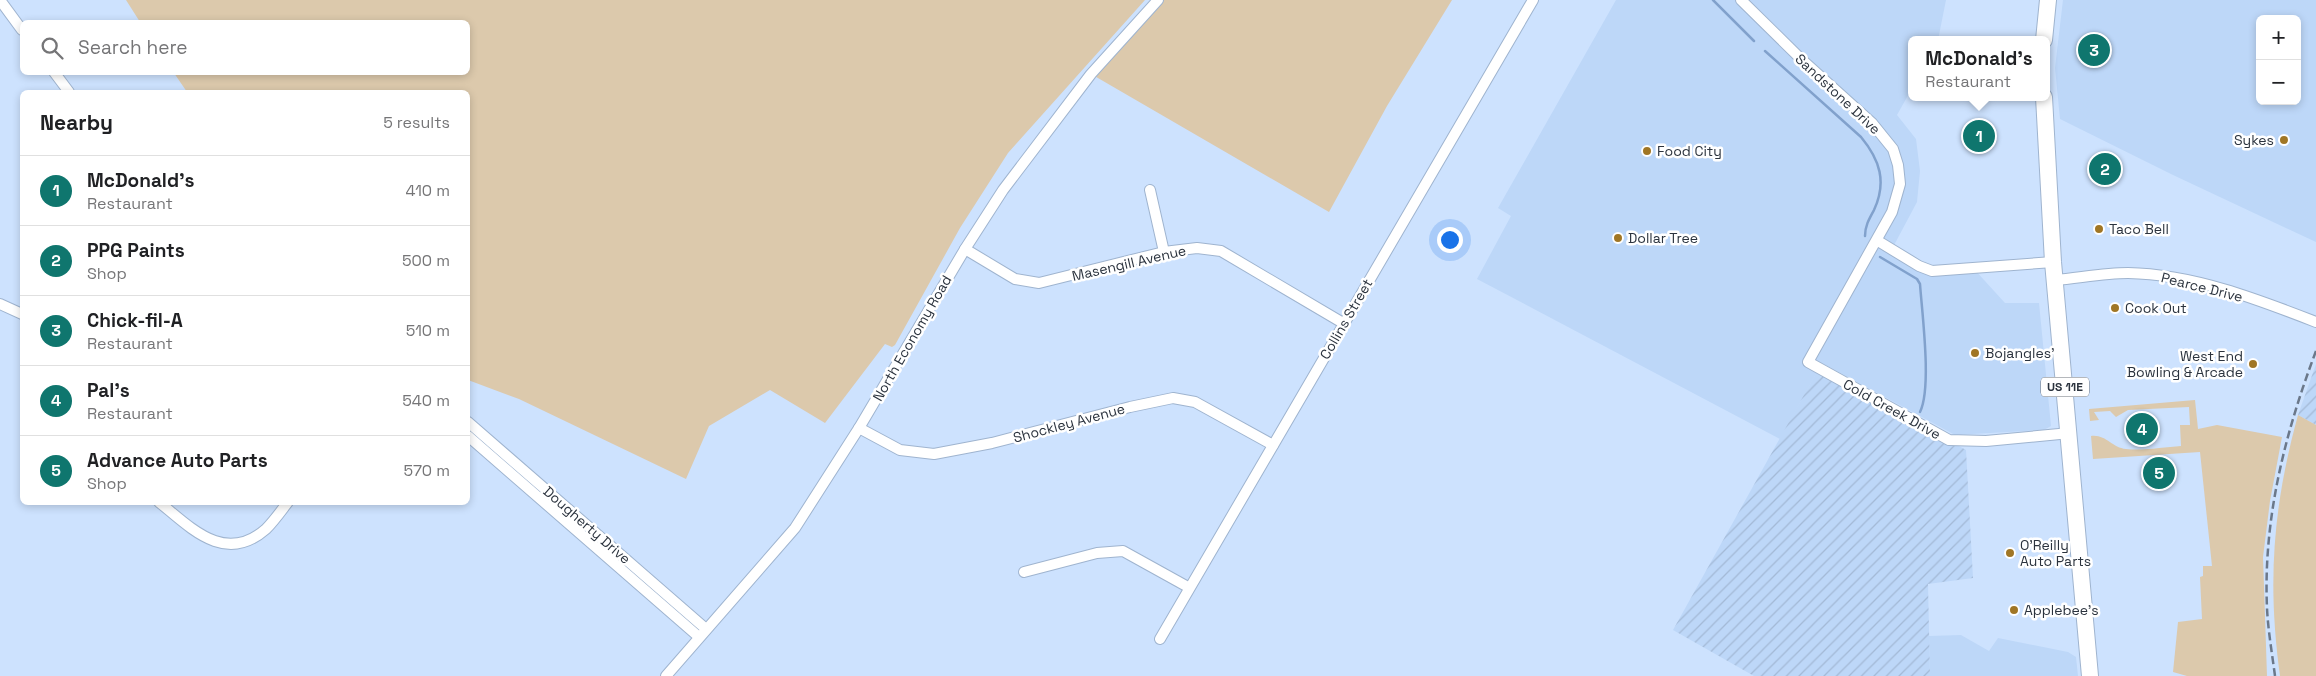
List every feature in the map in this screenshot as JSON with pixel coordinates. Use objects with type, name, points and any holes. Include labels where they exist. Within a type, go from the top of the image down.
[{"type":"main road","points":[[2044,36],[2048,0]]},
{"type":"main road","name":"US 11E","points":[[2044,101],[2053,262],[2070,433],[2090,676]]},
{"type":"street","points":[[0,0],[20,27]]},
{"type":"street","name":"North Economy Road","points":[[666,676],[795,528],[859,428],[965,249],[1003,190],[1091,74],[1158,0]]},
{"type":"street","name":"Collins Street","points":[[1160,639],[1188,586],[1273,445],[1533,0]]},
{"type":"street","name":"Sandstone Drive","points":[[1741,0],[1801,59],[1872,123],[1893,149],[1900,184],[1897,199],[1878,240],[1808,362]]},
{"type":"street","points":[[56,75],[68,90]]},
{"type":"street","points":[[1150,190],[1164,252]]},
{"type":"street","points":[[1878,240],[1919,266],[1932,270],[2053,262]]},
{"type":"street","name":"Masengill Avenue","points":[[965,249],[1015,279],[1039,283],[1164,252],[1197,248],[1221,251],[1343,323]]},
{"type":"street","name":"Pearce Drive","points":[[2055,280],[2126,273],[2172,277],[2269,304],[2316,322]]},
{"type":"street","points":[[0,304],[20,313]]},
{"type":"street","name":"Cold Creek Drive","points":[[1808,362],[1949,440],[1986,441],[2070,433]]},
{"type":"street","name":"Shockley Avenue","points":[[859,428],[900,450],[934,454],[992,443],[1130,407],[1173,398],[1195,402],[1273,445]]},
{"type":"street","name":"Dougherty Drive","points":[[470,424],[606,543],[702,633]]},
{"type":"street","name":"Dougherty Drive","points":[[470,438],[600,552],[702,633]]},
{"type":"street","points":[[163,505],[197,534],[218,544],[246,541],[265,529],[285,505]]},
{"type":"street","points":[[600,552],[606,543]]},
{"type":"street","points":[[1024,572],[1097,553],[1123,551],[1188,586]]},
{"type":"shaded area","points":[[126,0],[1145,0],[1008,153],[960,228],[895,345],[892,347],[885,344],[825,423],[770,390],[709,426],[686,479],[519,399],[470,381],[470,90],[186,90],[175,75],[470,75],[470,20],[139,20]]},
{"type":"shaded area","points":[[1158,0],[1452,0],[1387,106],[1329,212],[1091,74]]},
{"type":"shaded area","points":[[1616,0],[1946,0],[1939,36],[1908,36],[1908,95],[1897,115],[1916,139],[1920,171],[1917,202],[1892,249],[1919,266],[1974,269],[2005,303],[2039,303],[2051,426],[2044,430],[1955,435],[1822,363],[1780,439],[1477,279],[1511,216],[1498,208]]},
{"type":"shaded area","points":[[2063,0],[2316,0],[2316,242],[2173,175],[2060,119],[2055,68]]},
{"type":"shaded area","points":[[2316,364],[2316,425],[2298,415]]},
{"type":"shaded area","points":[[1819,368],[1966,450],[1973,578],[1928,584],[1930,676],[1754,676],[1673,630]]},
{"type":"shaded area","points":[[2195,400],[2198,429],[2217,425],[2282,437],[2270,501],[2263,557],[2267,676],[2187,676],[2173,672],[2178,622],[2202,619],[2200,577],[2203,576],[2203,566],[2212,566],[2200,452],[2093,459],[2091,436],[2101,437],[2126,449],[2181,446],[2180,425],[2190,425],[2189,407],[2128,410],[2116,417],[2110,411],[2094,412],[2099,420],[2090,421],[2089,409]]},
{"type":"shaded area","points":[[2298,415],[2316,425],[2316,676],[2280,676],[2274,608],[2275,544],[2283,481]]},
{"type":"shaded area","points":[[1961,635],[1989,651],[1998,638],[2068,652],[2076,657],[2078,676],[1930,676],[1929,636]]},
{"type":"waterway","points":[[1713,0],[1754,41]]},
{"type":"waterway","points":[[1765,51],[1861,137],[1873,154],[1880,172],[1881,181],[1878,200],[1869,220],[1865,236]]},
{"type":"waterway","points":[[1880,257],[1917,279],[1920,284],[1926,369],[1924,401],[1920,412]]},
{"type":"railway","points":[[2275,676],[2267,608],[2267,575],[2273,509],[2286,445],[2316,351]]},
{"type":"place","name":"Chick-fil-A","points":[[2094,50]]},
{"type":"place","name":"McDonald's","points":[[1979,136]]},
{"type":"place","name":"Sykes","points":[[2284,140]]},
{"type":"place","name":"Food City","points":[[1647,151]]},
{"type":"place","name":"PPG Paints","points":[[2105,169]]},
{"type":"place","name":"Taco Bell","points":[[2099,229]]},
{"type":"place","name":"Dollar Tree","points":[[1618,238]]},
{"type":"place","name":"Cook Out","points":[[2115,308]]},
{"type":"place","name":"Bojangles'","points":[[1975,353]]},
{"type":"place","name":"West End Bowling & Arcade","points":[[2253,364]]},
{"type":"place","name":"Pal's","points":[[2142,429]]},
{"type":"place","name":"Advance Auto Parts","points":[[2159,473]]},
{"type":"place","name":"O'Reilly Auto Parts","points":[[2010,553]]},
{"type":"place","name":"Applebee's","points":[[2014,610]]}]
